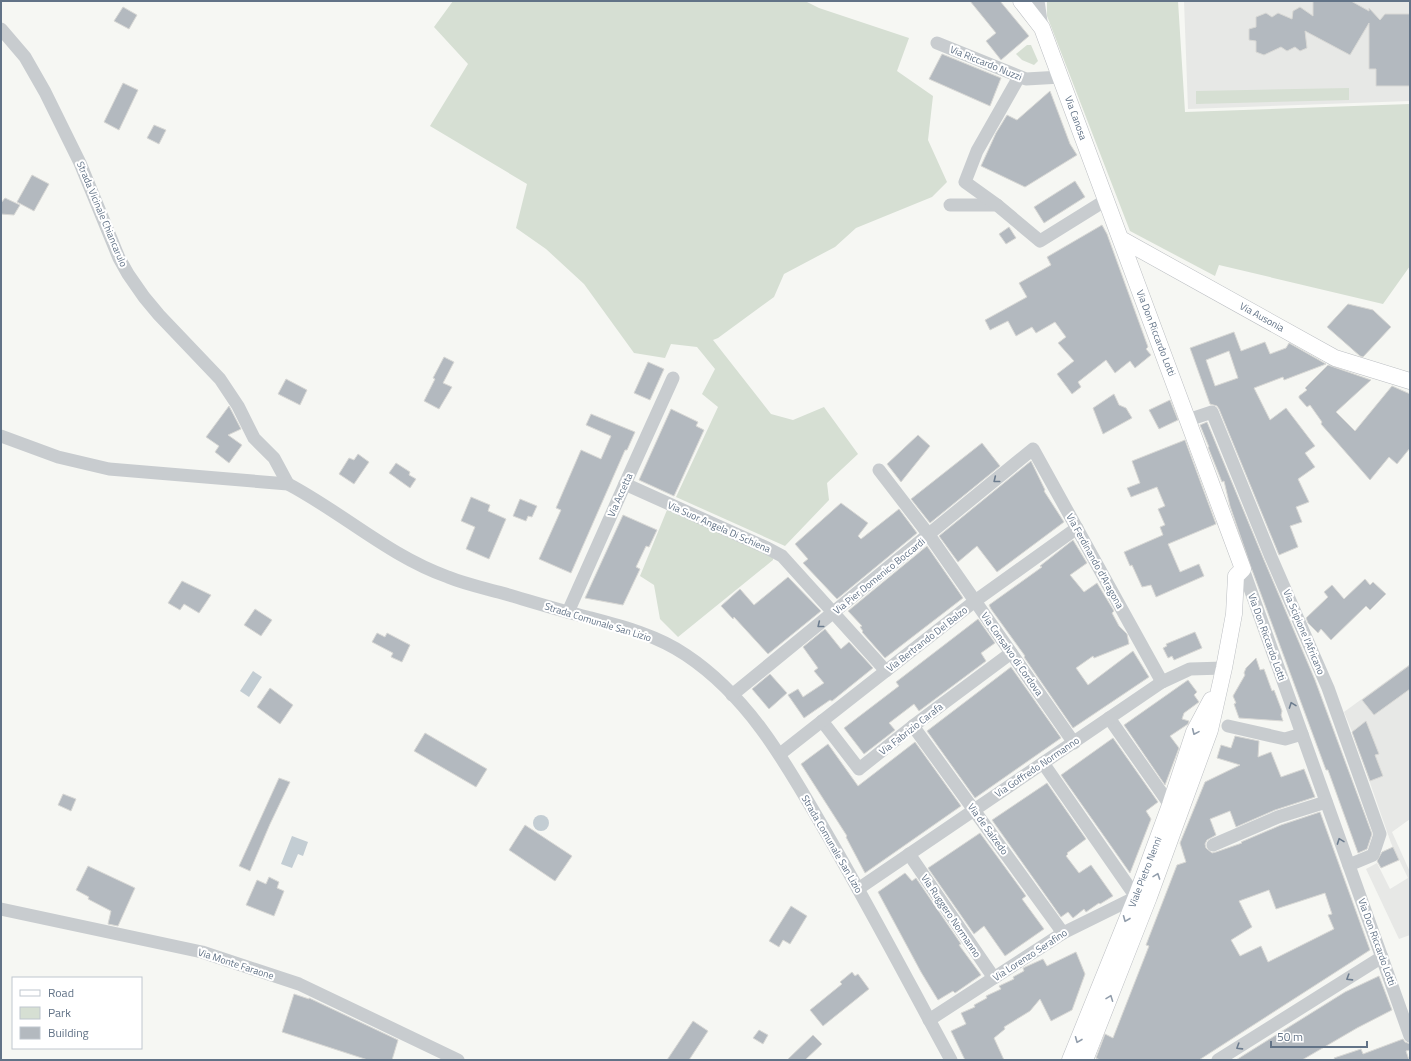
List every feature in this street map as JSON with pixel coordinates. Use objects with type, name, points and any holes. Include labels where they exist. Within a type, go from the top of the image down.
[{"type":"main road","name":"Via Canosa","points":[[1021,1],[1042,28],[1121,239]]},
{"type":"main road","name":"Via Ausonia","points":[[1121,239],[1335,358],[1410,381]]},
{"type":"main road","name":"Via Don Riccardo Lotti","points":[[1121,239],[1243,569]]},
{"type":"main road","name":"Viale Pietro Nenni","points":[[1085,1060],[1149,897],[1210,730],[1234,614],[1236,576],[1243,569]]},
{"type":"main road","name":"Viale Pietro Nenni","points":[[1070,1060],[1136,897],[1170,806],[1194,732],[1219,685]]},
{"type":"street","points":[[1038,1],[1042,28]]},
{"type":"street","name":"Strada Vicinale Chiancarulo","points":[[1,29],[25,57],[45,92],[80,163],[116,251],[128,274],[159,315],[220,379],[238,406],[254,438],[274,458],[288,484]]},
{"type":"street","name":"Via Riccardo Nuzzi","points":[[937,43],[1026,79],[1061,76]]},
{"type":"street","points":[[1020,77],[977,151],[965,182],[997,205],[1040,241],[1106,200]]},
{"type":"street","points":[[950,205],[997,205]]},
{"type":"street","name":"Via Accetta","points":[[568,612],[673,378]]},
{"type":"street","name":"Via Scipione l'Africano","points":[[1188,420],[1212,412],[1271,557],[1328,688],[1380,834],[1373,855],[1349,865]]},
{"type":"street","points":[[1,436],[58,458],[109,469],[288,484]]},
{"type":"street","name":"Via Ferdinando d'Aragona","points":[[1026,456],[1033,449],[1162,682]]},
{"type":"street","name":"Via Pier Domenico Boccardi","points":[[732,695],[1026,456]]},
{"type":"street","name":"Via Consalvo di Cordova","points":[[879,470],[928,535],[1074,743]]},
{"type":"street","name":"Strada Comunale San Lizio","points":[[288,484],[319,501],[374,540],[414,562],[448,577],[631,629],[659,640],[684,653],[712,673],[760,727],[780,754],[858,889],[951,1060]]},
{"type":"street","name":"Via Suor Angela Di Schiena","points":[[625,484],[768,548],[782,556],[886,671]]},
{"type":"street","name":"Via Bertrando Del Balzo","points":[[780,754],[975,601],[1077,528]]},
{"type":"street","name":"Via Don Riccardo Lotti","points":[[1243,569],[1382,957],[1404,1002],[1410,1036]]},
{"type":"street","name":"Via Fabrizio Carafa","points":[[822,721],[859,769],[913,726],[1011,653]]},
{"type":"street","name":"Via Goffredo Normanno","points":[[858,889],[1162,682],[1190,669],[1224,668]]},
{"type":"street","points":[[1109,718],[1170,806]]},
{"type":"street","name":"Via de Salzedo","points":[[913,726],[1063,933]]},
{"type":"street","points":[[1228,726],[1285,739],[1302,734]]},
{"type":"street","points":[[1043,763],[1136,897]]},
{"type":"street","points":[[1213,845],[1278,817],[1326,802]]},
{"type":"street","name":"Via Ruggero Normanno","points":[[909,854],[994,978]]},
{"type":"street","name":"Via Lorenzo Serafino","points":[[929,1020],[1063,933],[1136,897]]},
{"type":"street","name":"Via Monte Faraone","points":[[1,909],[202,952],[292,982],[458,1060]]},
{"type":"street","points":[[1218,1060],[1382,957]]},
{"type":"shaded area","points":[[1184,1],[1410,1],[1410,101],[1188,109]]},
{"type":"shaded area","points":[[1410,664],[1410,819],[1392,832],[1410,872],[1410,935],[1399,939],[1366,869],[1377,863],[1390,889],[1408,878],[1391,843],[1344,712]]},
{"type":"shaded area","points":[[253,671],[262,677],[249,697],[240,691]]},
{"type":"shaded area","points":[[541,815],[547,817],[549,823],[547,829],[541,831],[535,829],[533,823],[535,817]]},
{"type":"shaded area","points":[[292,836],[308,842],[303,856],[298,854],[292,868],[281,864]]},
{"type":"green space","points":[[453,1],[805,1],[819,8],[909,38],[897,71],[933,96],[928,140],[947,182],[932,197],[856,228],[835,247],[784,274],[774,297],[718,338],[713,340],[771,414],[793,420],[824,407],[858,454],[827,483],[829,500],[785,546],[676,497],[718,407],[702,394],[715,369],[697,347],[671,344],[665,358],[634,353],[584,284],[546,249],[516,228],[527,184],[430,126],[468,64],[434,27]]},
{"type":"green space","points":[[1047,1],[1178,1],[1185,112],[1410,104],[1410,266],[1383,304],[1219,265],[1215,276],[1130,231],[1047,16]]},
{"type":"green space","points":[[1027,45],[1031,45],[1038,61],[1034,65],[1022,60],[1016,54]]},
{"type":"green space","points":[[1349,88],[1349,100],[1196,104],[1196,91]]},
{"type":"green space","points":[[667,510],[773,556],[773,560],[678,637],[660,619],[654,585],[640,576]]},
{"type":"building","points":[[970,1],[1000,1],[1029,36],[1001,60],[986,41],[996,33]]},
{"type":"building","points":[[1313,1],[1351,1],[1369,11],[1369,8],[1380,20],[1385,14],[1410,14],[1410,86],[1376,86],[1376,69],[1369,69],[1369,23],[1350,55],[1305,31],[1307,48],[1300,51],[1295,47],[1287,51],[1281,47],[1264,55],[1256,52],[1256,41],[1249,40],[1249,29],[1256,27],[1256,17],[1266,13],[1272,17],[1278,13],[1292,19],[1293,11],[1300,7],[1313,16]]},
{"type":"building","points":[[123,7],[137,15],[129,29],[114,21]]},
{"type":"building","points":[[942,54],[1001,78],[990,106],[929,79]]},
{"type":"building","points":[[123,83],[138,90],[119,130],[104,122]]},
{"type":"building","points":[[1050,91],[1070,144],[1077,155],[1025,187],[981,166],[996,133],[1007,115],[1017,120]]},
{"type":"building","points":[[154,125],[166,130],[159,144],[147,138]]},
{"type":"building","points":[[32,175],[49,184],[34,211],[17,202]]},
{"type":"building","points":[[1075,181],[1085,197],[1044,223],[1034,207]]},
{"type":"building","points":[[5,198],[20,205],[14,215],[1,214],[1,203]]},
{"type":"building","points":[[1102,225],[1107,234],[1148,347],[1146,349],[1151,355],[1135,368],[1130,361],[1115,373],[1106,360],[1078,382],[1081,387],[1072,394],[1057,374],[1074,361],[1058,343],[1066,337],[1055,322],[1036,333],[1032,327],[1016,336],[1008,321],[990,330],[985,320],[1027,297],[1019,283],[1051,265],[1047,257]]},
{"type":"building","points":[[1009,227],[1016,238],[1006,244],[999,234]]},
{"type":"building","points":[[1348,304],[1373,310],[1391,327],[1363,357],[1327,327]]},
{"type":"building","points":[[1234,332],[1241,351],[1265,342],[1270,354],[1286,348],[1289,343],[1326,364],[1284,380],[1283,377],[1254,388],[1270,420],[1286,408],[1315,446],[1305,453],[1315,467],[1298,479],[1309,502],[1296,507],[1302,522],[1290,526],[1298,547],[1279,555],[1219,409],[1217,406],[1210,404],[1190,348]],"holes":[[[1229,351],[1238,378],[1215,386],[1206,360]]]},
{"type":"building","points":[[444,357],[454,362],[443,383],[452,387],[439,409],[424,401],[435,379],[433,378]]},
{"type":"building","points":[[648,362],[664,369],[650,400],[634,393]]},
{"type":"building","points":[[1328,365],[1371,380],[1336,412],[1355,431],[1392,386],[1410,394],[1410,448],[1397,464],[1389,457],[1370,480],[1321,424],[1322,422],[1310,405],[1307,407],[1299,398],[1299,396],[1307,390],[1305,388]]},
{"type":"building","points":[[286,379],[307,390],[300,405],[278,394]]},
{"type":"building","points":[[1114,394],[1119,405],[1126,408],[1132,418],[1103,434],[1093,408]]},
{"type":"building","points":[[1170,400],[1178,420],[1159,429],[1149,410]]},
{"type":"building","points":[[229,406],[241,429],[228,435],[242,445],[229,463],[215,452],[219,446],[206,437]]},
{"type":"building","points":[[671,409],[698,422],[696,426],[704,430],[674,496],[639,480]]},
{"type":"building","points":[[591,414],[635,432],[627,450],[625,450],[571,573],[539,559],[561,510],[556,508],[581,450],[601,459],[611,436],[586,425]]},
{"type":"building","points":[[1207,422],[1315,680],[1372,834],[1367,849],[1358,853],[1252,570],[1230,506],[1224,481],[1222,482],[1200,425]]},
{"type":"building","points":[[918,435],[930,446],[901,482],[887,464]]},
{"type":"building","points":[[1185,440],[1216,524],[1168,544],[1180,572],[1199,564],[1204,576],[1156,597],[1151,585],[1142,587],[1124,552],[1163,535],[1160,527],[1165,525],[1158,509],[1165,506],[1157,487],[1131,497],[1127,488],[1140,483],[1132,461]]},
{"type":"building","points":[[982,443],[1000,466],[930,523],[911,499]]},
{"type":"building","points":[[358,454],[369,462],[354,484],[339,474],[349,458],[354,460]]},
{"type":"building","points":[[1031,461],[1045,490],[1044,491],[1064,522],[997,572],[977,546],[958,562],[939,536]]},
{"type":"building","points":[[396,463],[410,472],[409,475],[416,479],[410,488],[389,473]]},
{"type":"building","points":[[471,497],[490,505],[488,511],[506,519],[489,559],[466,549],[475,527],[461,521]]},
{"type":"building","points":[[520,499],[537,506],[532,517],[528,516],[526,521],[513,516]]},
{"type":"building","points":[[841,503],[868,523],[858,536],[861,539],[899,509],[917,533],[837,599],[803,563],[808,559],[795,544]]},
{"type":"building","points":[[623,515],[657,530],[649,547],[646,546],[636,567],[640,569],[623,605],[585,598]]},
{"type":"building","points":[[1073,540],[1087,563],[1070,575],[1084,592],[1097,583],[1114,611],[1112,613],[1119,626],[1127,634],[1129,644],[1094,658],[1093,656],[1076,668],[1088,685],[1133,651],[1149,677],[1073,728],[989,605],[1042,567],[1040,566]]},
{"type":"building","points":[[927,546],[963,598],[885,658],[862,632],[863,631],[860,627],[862,626],[848,611]]},
{"type":"building","points":[[788,577],[821,611],[768,654],[734,617],[733,619],[721,606],[740,589],[754,605]]},
{"type":"building","points":[[1365,579],[1370,585],[1373,582],[1386,594],[1370,610],[1366,606],[1331,640],[1321,629],[1318,633],[1308,623],[1306,618],[1328,597],[1324,592],[1332,585],[1344,599]]},
{"type":"building","points":[[182,581],[211,595],[199,613],[184,604],[180,610],[168,603]]},
{"type":"building","points":[[255,609],[272,620],[261,636],[244,625]]},
{"type":"building","points":[[978,619],[995,643],[981,653],[986,661],[919,711],[914,704],[889,723],[895,730],[864,754],[844,728],[899,686],[896,682]]},
{"type":"building","points":[[825,629],[841,649],[849,642],[873,668],[832,701],[830,700],[804,718],[788,695],[798,689],[803,697],[824,683],[814,671],[818,668],[803,647]]},
{"type":"building","points":[[1195,632],[1202,648],[1174,660],[1172,656],[1168,658],[1163,648],[1167,646],[1166,644]]},
{"type":"building","points":[[377,633],[385,637],[387,633],[410,645],[402,662],[391,657],[393,653],[372,642]]},
{"type":"building","points":[[1256,658],[1260,670],[1264,669],[1272,691],[1274,690],[1282,711],[1281,715],[1283,721],[1239,718],[1233,696],[1245,675],[1244,673],[1246,668]]},
{"type":"building","points":[[1410,665],[1410,689],[1374,715],[1362,700]]},
{"type":"building","points":[[1011,667],[1061,738],[975,798],[927,731]]},
{"type":"building","points":[[770,674],[787,693],[769,709],[752,689]]},
{"type":"building","points":[[1188,680],[1197,692],[1194,695],[1199,702],[1184,713],[1182,719],[1189,721],[1188,724],[1170,736],[1179,748],[1165,785],[1124,725]]},
{"type":"building","points":[[270,688],[293,705],[280,724],[257,707]]},
{"type":"building","points":[[1366,721],[1379,754],[1375,755],[1383,776],[1370,781],[1352,732]]},
{"type":"building","points":[[425,733],[487,769],[476,787],[414,751]]},
{"type":"building","points":[[1235,736],[1259,741],[1258,757],[1271,752],[1281,777],[1304,769],[1315,797],[1275,810],[1236,827],[1230,811],[1210,819],[1216,835],[1207,840],[1205,844],[1206,848],[1212,853],[1216,852],[1242,843],[1241,842],[1281,825],[1320,812],[1370,950],[1199,1060],[1100,1060],[1096,1058],[1105,1034],[1113,1038],[1149,946],[1146,945],[1177,865],[1186,862],[1180,843],[1205,782],[1240,765],[1217,758],[1221,745],[1231,748]],"holes":[[[1269,890],[1276,909],[1325,893],[1332,914],[1328,915],[1334,929],[1268,962],[1261,946],[1240,956],[1231,940],[1252,927],[1239,901]]]},
{"type":"building","points":[[1113,738],[1158,802],[1146,811],[1151,819],[1130,873],[1061,775]]},
{"type":"building","points":[[915,742],[961,806],[865,873],[846,837],[847,836],[801,764],[828,744],[858,786]]},
{"type":"building","points":[[279,778],[290,782],[250,871],[239,866]]},
{"type":"building","points":[[1047,783],[1086,839],[1067,853],[1068,854],[1066,856],[1079,873],[1091,865],[1113,896],[1086,912],[1084,909],[1073,918],[1068,912],[1061,917],[992,820]]},
{"type":"building","points":[[63,794],[76,799],[71,811],[58,805]]},
{"type":"building","points":[[525,825],[572,856],[555,881],[509,850]]},
{"type":"building","points":[[980,833],[1026,896],[1022,899],[1044,929],[1005,956],[984,926],[974,934],[928,868]]},
{"type":"building","points":[[1393,847],[1399,860],[1381,868],[1377,861],[1382,852]]},
{"type":"building","points":[[88,866],[135,888],[118,926],[108,924],[111,911],[88,899],[89,897],[76,890]]},
{"type":"building","points":[[905,873],[912,881],[916,878],[961,944],[959,945],[981,975],[955,993],[953,991],[938,1000],[921,972],[878,892]]},
{"type":"building","points":[[269,877],[279,882],[277,888],[284,891],[274,916],[246,905],[257,880],[266,884]]},
{"type":"building","points":[[791,906],[807,916],[790,944],[783,940],[779,947],[769,941]]},
{"type":"building","points":[[1076,952],[1085,974],[1072,1010],[1051,1021],[1040,999],[1030,1011],[1004,1027],[1005,1029],[994,1038],[1004,1060],[965,1060],[951,1031],[966,1024],[961,1013],[975,1007],[974,1005],[987,998],[986,996],[1001,989],[999,986],[1014,979],[1013,977],[1024,971],[1023,968],[1043,959],[1047,966]]},
{"type":"building","points":[[852,972],[855,976],[858,974],[869,989],[823,1026],[810,1010],[842,984],[840,982]]},
{"type":"building","points":[[1379,976],[1392,1010],[1357,1028],[1302,1060],[1236,1060],[1345,992]]},
{"type":"building","points":[[294,994],[309,998],[398,1040],[392,1060],[368,1060],[282,1032]]},
{"type":"building","points":[[693,1021],[708,1031],[689,1060],[667,1060]]},
{"type":"building","points":[[759,1030],[768,1035],[763,1044],[753,1038]]},
{"type":"building","points":[[813,1035],[822,1044],[805,1060],[787,1060]]},
{"type":"building","points":[[1403,1039],[1405,1042],[1410,1044],[1410,1050],[1406,1051],[1409,1060],[1335,1060],[1334,1058],[1361,1049],[1363,1054]]}]
